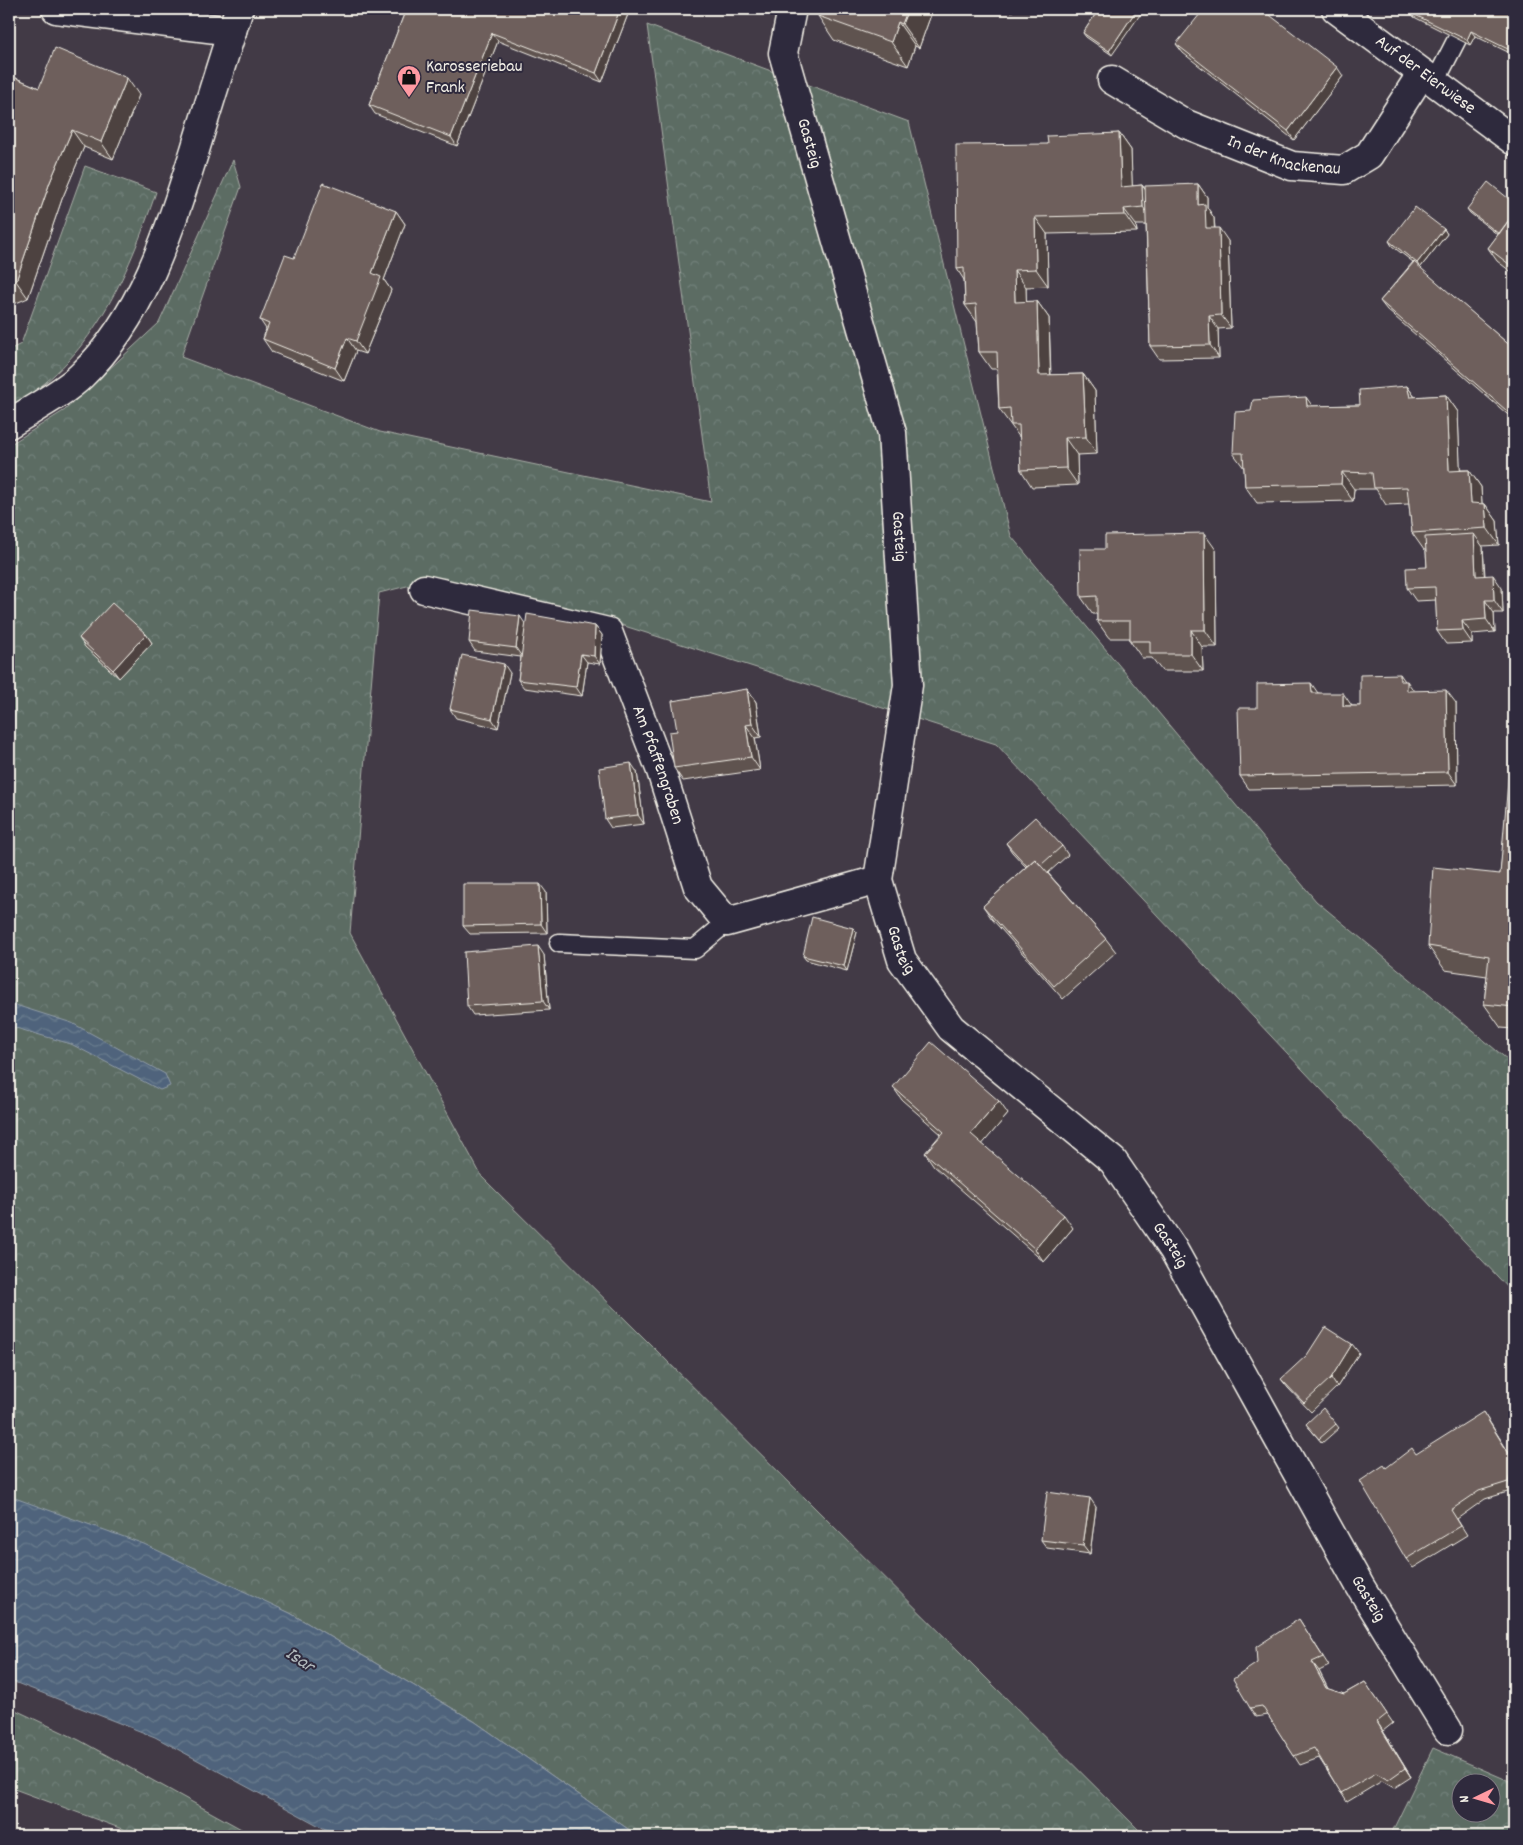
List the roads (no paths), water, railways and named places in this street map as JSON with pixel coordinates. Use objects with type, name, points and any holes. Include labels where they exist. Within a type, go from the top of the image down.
[{"type":"street","points":[[9,424],[81,376],[115,335],[139,297],[161,252],[175,214],[235,20],[56,9]]},
{"type":"street","name":"Gasteig","points":[[792,9],[783,53],[892,433],[908,685],[878,880],[902,960],[951,1028],[1113,1161],[1173,1248],[1360,1586],[1448,1730]]},
{"type":"street","name":"Auf der Eierwiese","points":[[1336,9],[1514,141]]},
{"type":"street","name":"In der Knackenau","points":[[1112,80],[1186,124],[1292,166],[1344,170],[1369,156],[1429,77]]},
{"type":"street","name":"Am Pfaffengraben","points":[[424,589],[608,632],[661,771],[698,887],[727,922]]},
{"type":"street","points":[[727,922],[878,880]]},
{"type":"lane","points":[[1429,77],[1457,38]]},
{"type":"lane","points":[[559,943],[695,949],[727,922]]},
{"type":"water","points":[[9,1003],[72,1023],[165,1074],[170,1086],[160,1090],[71,1044],[9,1026]]},
{"type":"water","name":"Isar","points":[[9,1496],[144,1544],[290,1613],[474,1721],[638,1836],[338,1836],[155,1737],[9,1680]]},
{"type":"place","name":"Karosseriebau Frank","points":[[409,98]]}]
